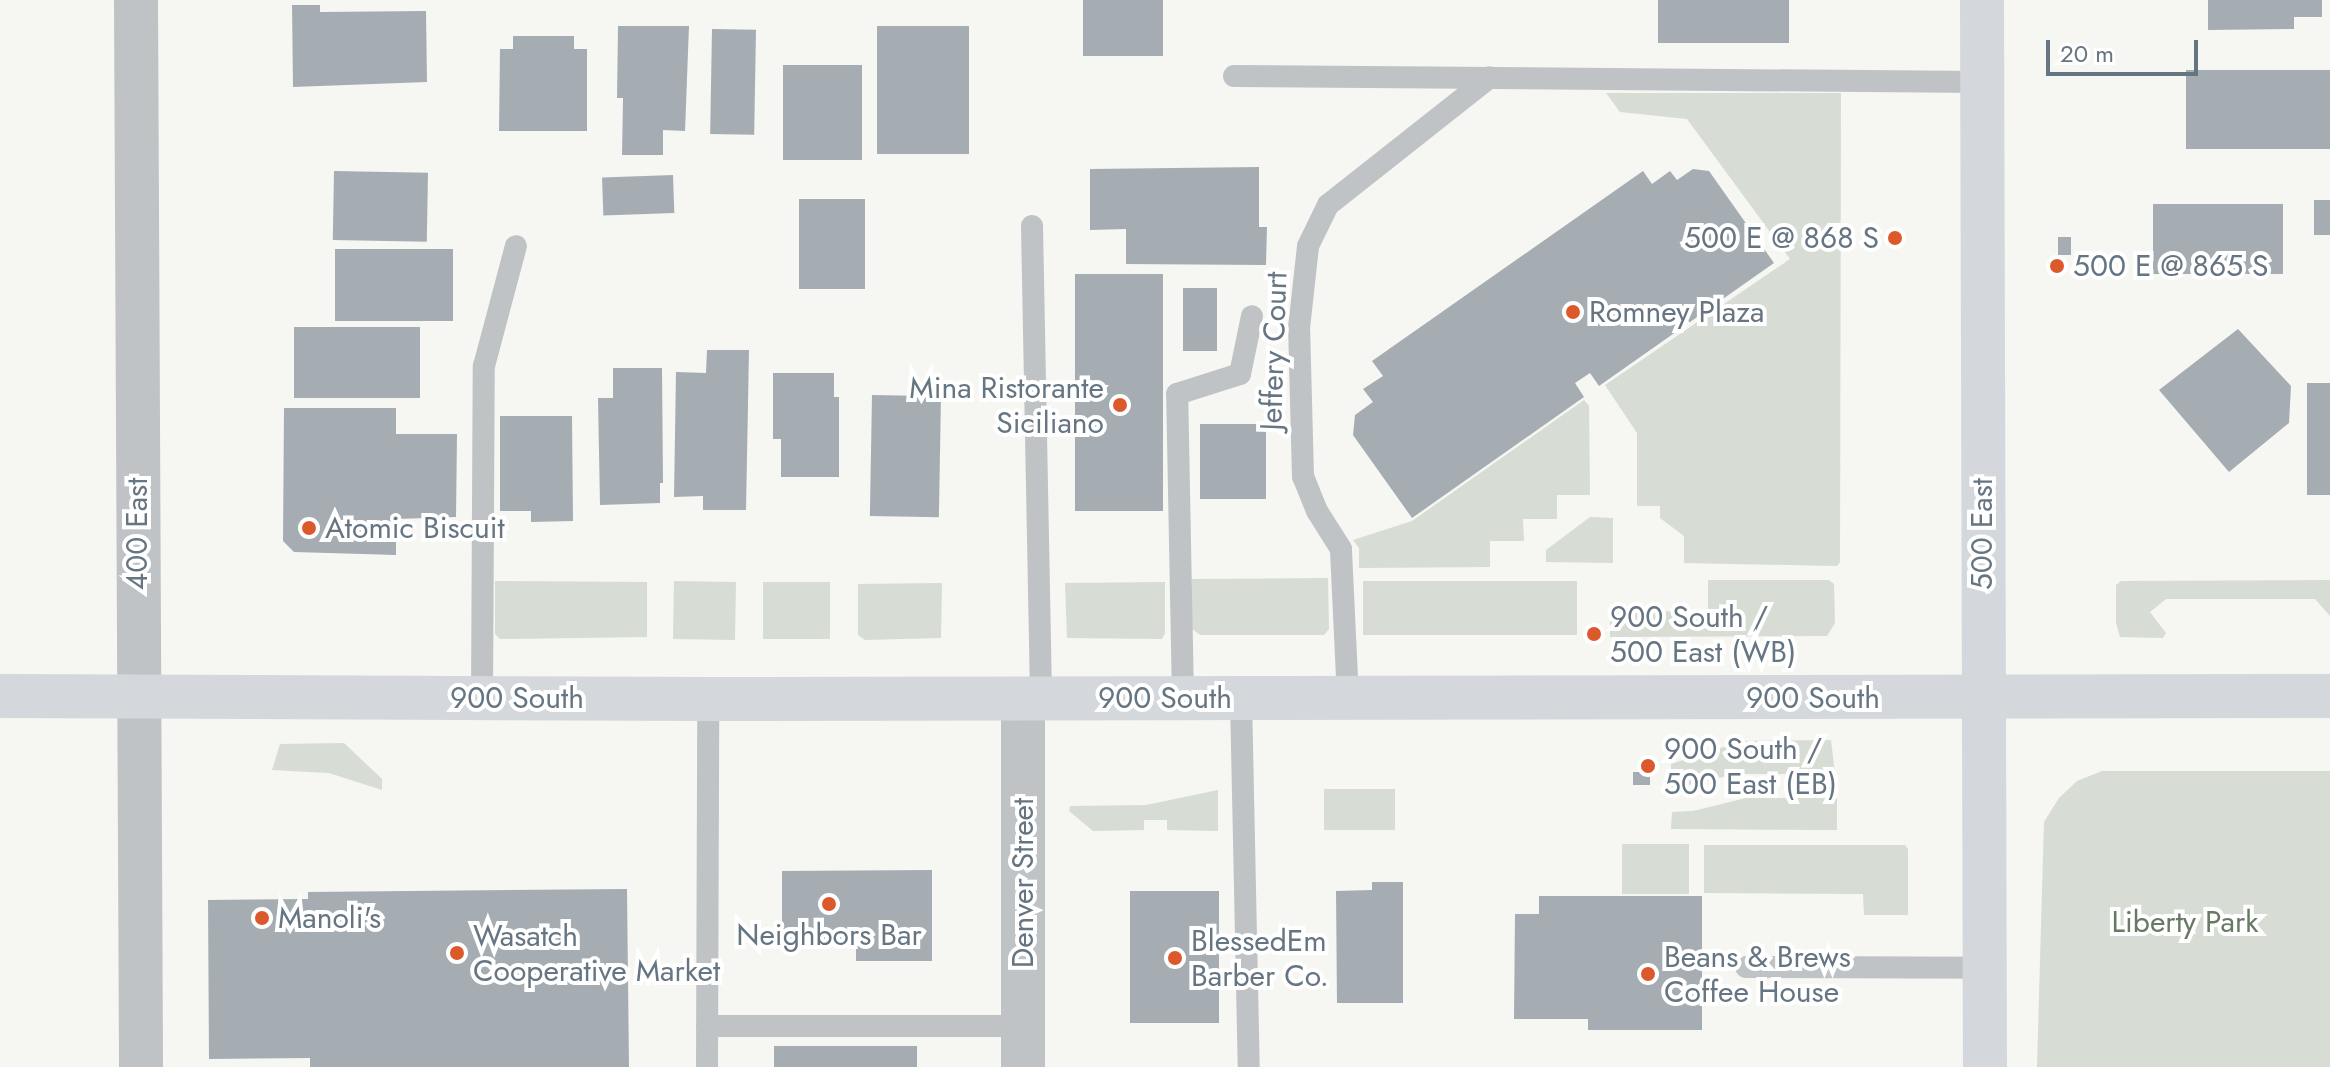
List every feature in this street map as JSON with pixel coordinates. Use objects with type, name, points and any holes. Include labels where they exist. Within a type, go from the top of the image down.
[{"type":"street","name":"400 East","points":[[136,0],[141,1067]]},
{"type":"street","name":"500 East","points":[[1982,0],[1985,1067]]},
{"type":"street","name":"900 South","points":[[0,696],[708,699],[2330,696]]},
{"type":"street","name":"Denver Street","points":[[1023,1047],[1032,699]]},
{"type":"lane","points":[[1234,76],[1982,82]]},
{"type":"lane","name":"Jeffery Court","points":[[1348,699],[1345,573],[1341,549],[1317,511],[1303,477],[1299,328],[1308,246],[1328,205],[1490,77]]},
{"type":"lane","points":[[1032,226],[1032,699]]},
{"type":"lane","points":[[482,698],[484,366],[516,246]]},
{"type":"lane","points":[[1183,698],[1177,394],[1240,374],[1252,316]]},
{"type":"lane","points":[[1241,698],[1249,1067]]},
{"type":"lane","points":[[707,1067],[708,699]]},
{"type":"lane","points":[[1746,967],[1985,968]]},
{"type":"lane","points":[[707,1026],[1023,1047]]},
{"type":"green space","points":[[1606,93],[1841,93],[1840,562],[1837,566],[1684,563],[1684,536],[1660,518],[1660,506],[1637,506],[1637,433],[1605,385],[1790,259],[1687,119],[1620,112]]},
{"type":"green space","points":[[1584,400],[1589,406],[1590,495],[1557,495],[1557,519],[1523,519],[1524,541],[1490,541],[1490,567],[1359,568],[1359,548],[1353,540],[1412,521]]},
{"type":"green space","points":[[1590,517],[1613,518],[1613,563],[1546,562],[1546,550]]},
{"type":"green space","points":[[1328,578],[1329,629],[1324,635],[1200,635],[1192,629],[1192,579]]},
{"type":"green space","points":[[1708,580],[1829,580],[1834,584],[1835,623],[1827,636],[1610,637],[1610,612],[1708,611]]},
{"type":"green space","points":[[2330,580],[2330,616],[2315,599],[2166,599],[2150,612],[2166,633],[2163,638],[2120,637],[2116,623],[2116,585],[2121,581]]},
{"type":"green space","points":[[495,581],[647,582],[647,637],[500,639],[495,634]]},
{"type":"green space","points":[[674,581],[736,582],[735,640],[673,639]]},
{"type":"green space","points":[[1363,581],[1577,581],[1577,635],[1363,635]]},
{"type":"green space","points":[[763,582],[830,582],[830,639],[763,639]]},
{"type":"green space","points":[[1165,582],[1165,633],[1162,639],[1067,638],[1065,583]]},
{"type":"green space","points":[[942,583],[941,638],[865,640],[858,635],[858,584]]},
{"type":"green space","points":[[1831,740],[1835,774],[1736,774],[1671,789],[1671,764],[1742,741]]},
{"type":"green space","points":[[344,743],[382,779],[382,790],[329,773],[272,770],[280,744]]},
{"type":"green space","name":"Liberty Park","points":[[2102,771],[2330,771],[2330,1067],[2037,1067],[2044,822],[2059,798],[2077,781]]},
{"type":"green space","points":[[1324,789],[1395,789],[1395,830],[1324,830]]},
{"type":"green space","points":[[1218,790],[1218,831],[1167,830],[1167,820],[1144,820],[1144,830],[1093,831],[1069,811],[1070,806],[1146,805]]},
{"type":"green space","points":[[1746,798],[1837,798],[1837,830],[1671,829],[1672,812],[1693,811]]},
{"type":"green space","points":[[1622,844],[1689,844],[1689,894],[1622,894]]},
{"type":"green space","points":[[1704,845],[1905,845],[1908,849],[1908,915],[1864,915],[1863,894],[1704,893]]},
{"type":"building","points":[[1083,0],[1163,0],[1163,56],[1083,56]]},
{"type":"building","points":[[1658,0],[1789,0],[1789,43],[1658,43]]},
{"type":"building","points":[[2208,0],[2322,0],[2322,17],[2294,17],[2294,29],[2208,30]]},
{"type":"building","points":[[292,5],[320,5],[320,12],[426,11],[427,82],[293,87]]},
{"type":"building","points":[[618,26],[689,26],[685,131],[663,130],[663,155],[622,155],[623,98],[617,98]]},
{"type":"building","points":[[877,26],[969,26],[969,154],[877,154]]},
{"type":"building","points":[[712,29],[756,30],[754,135],[710,134]]},
{"type":"building","points":[[513,36],[574,36],[574,49],[587,49],[587,131],[499,131],[500,49],[513,49]]},
{"type":"building","points":[[783,65],[862,65],[862,160],[783,160]]},
{"type":"building","points":[[2186,70],[2330,70],[2330,149],[2186,149]]},
{"type":"building","points":[[1259,167],[1259,227],[1267,227],[1266,265],[1126,264],[1126,229],[1090,230],[1090,169]]},
{"type":"building","name":"Romney Plaza","points":[[1693,169],[1709,171],[1774,263],[1599,386],[1590,373],[1575,383],[1584,397],[1412,518],[1353,435],[1355,415],[1373,402],[1363,389],[1383,376],[1372,361],[1643,171],[1652,184],[1670,171],[1677,180]]},
{"type":"building","points":[[334,171],[428,173],[427,242],[333,240]]},
{"type":"building","points":[[673,175],[674,213],[603,215],[602,177]]},
{"type":"building","points":[[799,199],[865,199],[865,289],[799,289]]},
{"type":"building","points":[[2314,200],[2330,200],[2330,235],[2314,235]]},
{"type":"building","points":[[2153,204],[2283,204],[2283,274],[2153,274]]},
{"type":"building","points":[[2058,237],[2071,237],[2071,255],[2058,255]]},
{"type":"building","points":[[335,249],[453,249],[453,321],[335,321]]},
{"type":"building","points":[[1075,274],[1163,274],[1163,511],[1075,511]]},
{"type":"building","points":[[1183,288],[1217,288],[1217,351],[1183,351]]},
{"type":"building","points":[[294,327],[420,327],[420,398],[294,398]]},
{"type":"building","points":[[2238,329],[2291,386],[2289,423],[2229,472],[2159,390]]},
{"type":"building","points":[[707,350],[749,350],[746,510],[703,510],[703,496],[674,497],[676,372],[706,373]]},
{"type":"building","points":[[613,368],[662,368],[663,483],[660,483],[660,503],[600,505],[598,398],[613,398]]},
{"type":"building","points":[[773,373],[834,373],[834,397],[839,397],[839,477],[781,477],[781,439],[773,439]]},
{"type":"building","points":[[2307,383],[2330,383],[2330,495],[2307,495]]},
{"type":"building","points":[[872,395],[941,396],[939,517],[870,516]]},
{"type":"building","points":[[284,408],[396,408],[396,434],[457,434],[456,517],[396,519],[396,555],[294,552],[283,541]]},
{"type":"building","points":[[500,416],[572,416],[573,521],[531,522],[531,511],[500,511]]},
{"type":"building","points":[[1200,424],[1266,424],[1266,499],[1200,499]]},
{"type":"building","points":[[1633,772],[1650,772],[1650,785],[1633,785]]},
{"type":"building","points":[[932,870],[932,961],[856,961],[856,945],[782,945],[782,871]]},
{"type":"building","points":[[1372,882],[1403,882],[1403,1003],[1337,1003],[1336,891],[1372,890]]},
{"type":"building","points":[[627,889],[629,1067],[310,1067],[310,1058],[209,1059],[208,900],[308,899],[308,892]]},
{"type":"building","name":"BlessedEm Barber Co.","points":[[1130,891],[1219,891],[1219,1023],[1130,1023]]},
{"type":"building","points":[[1539,896],[1702,896],[1702,1030],[1588,1030],[1588,1019],[1514,1019],[1515,914],[1539,914]]},
{"type":"building","points":[[774,1046],[917,1046],[917,1067],[774,1067]]},
{"type":"place","name":"500 E @ 868 S","points":[[1895,238]]},
{"type":"place","name":"500 E @ 865 S","points":[[2057,266]]},
{"type":"place","name":"Romney Plaza","points":[[1573,312]]},
{"type":"place","name":"Mina Ristorante Siciliano","points":[[1120,405]]},
{"type":"place","name":"Atomic Biscuit","points":[[309,528]]},
{"type":"place","name":"900 South / 500 East (WB)","points":[[1594,634]]},
{"type":"place","name":"900 South / 500 East (EB)","points":[[1648,766]]},
{"type":"place","name":"Neighbors Bar","points":[[829,904]]},
{"type":"place","name":"Manoli's","points":[[262,918]]},
{"type":"place","name":"Wasatch Cooperative Market","points":[[457,953]]},
{"type":"place","name":"BlessedEm Barber Co.","points":[[1175,958]]},
{"type":"place","name":"Beans & Brews Coffee House","points":[[1648,974]]}]
